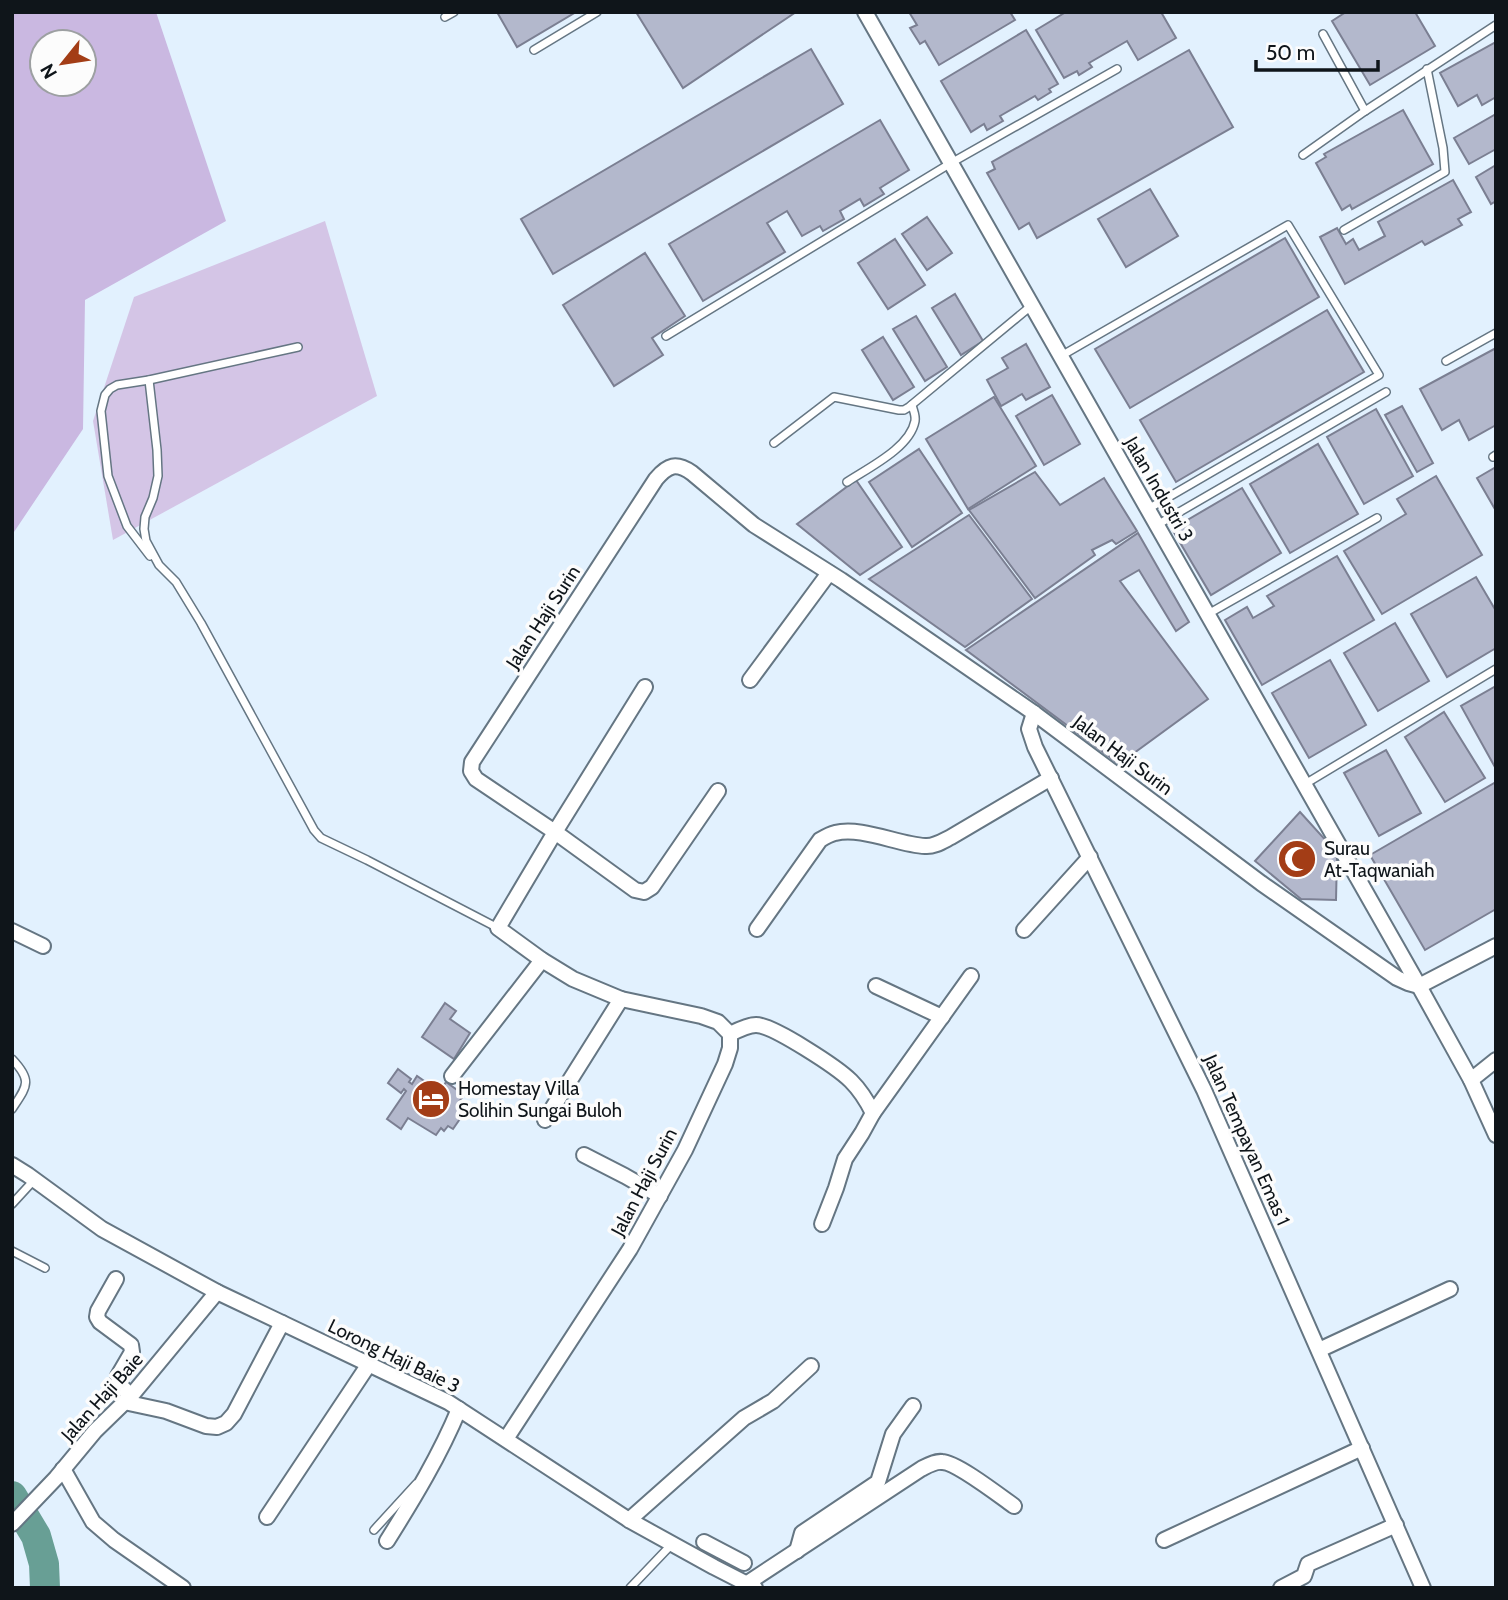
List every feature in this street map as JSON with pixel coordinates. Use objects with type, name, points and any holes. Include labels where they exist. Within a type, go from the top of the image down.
[{"type":"street","name":"Jalan Industri 3","points":[[865,12],[1419,986],[1471,1080],[1496,1135]]},
{"type":"street","name":"Jalan Haji Surin","points":[[555,832],[472,776],[471,767],[663,471],[673,466],[683,467],[754,525],[942,648],[1034,713],[1261,883],[1397,978],[1419,986]]},
{"type":"street","points":[[750,680],[830,573]]},
{"type":"street","points":[[645,687],[498,928],[573,979],[621,999],[701,1016],[718,1022],[730,1034],[757,1024],[765,1026],[836,1067],[863,1095],[873,1112]]},
{"type":"street","name":"Jalan Tempayan Emas 1","points":[[1034,713],[1029,725],[1030,734],[1204,1090],[1423,1588]]},
{"type":"street","points":[[757,929],[820,840],[834,833],[847,831],[927,846],[951,837],[1051,778]]},
{"type":"street","points":[[555,832],[635,890],[644,892],[652,887],[718,791]]},
{"type":"street","points":[[1024,930],[1090,857]]},
{"type":"street","points":[[12,932],[43,946]]},
{"type":"street","points":[[1419,986],[1496,946]]},
{"type":"street","points":[[452,1076],[542,960]]},
{"type":"street","points":[[822,1224],[845,1159],[873,1112],[971,976]]},
{"type":"street","points":[[876,986],[942,1017]]},
{"type":"street","points":[[545,1120],[621,999]]},
{"type":"street","name":"Jalan Haji Surin","points":[[506,1439],[630,1250],[660,1196],[685,1150],[725,1064],[730,1048],[730,1034]]},
{"type":"street","points":[[1471,1080],[1496,1060]]},
{"type":"street","points":[[584,1156],[625,1175],[660,1196]]},
{"type":"street","name":"Lorong Haji Baie 3","points":[[12,1165],[102,1229],[217,1292],[449,1402],[629,1520],[751,1586]]},
{"type":"street","points":[[116,1279],[97,1317],[133,1348],[118,1376],[127,1399],[206,1426],[217,1427],[226,1423],[234,1414],[282,1322]]},
{"type":"street","points":[[1319,1350],[1450,1289]]},
{"type":"street","name":"Jalan Haji Baie","points":[[12,1524],[127,1399],[217,1292]]},
{"type":"street","points":[[267,1517],[369,1364]]},
{"type":"street","points":[[629,1520],[744,1418],[773,1401],[811,1366]]},
{"type":"street","points":[[797,1551],[802,1533],[877,1482],[893,1434],[913,1406]]},
{"type":"street","points":[[387,1541],[427,1474],[459,1409]]},
{"type":"street","points":[[1164,1540],[1362,1448]]},
{"type":"street","points":[[751,1586],[797,1551],[932,1464],[943,1462],[954,1466],[1014,1506]]},
{"type":"street","points":[[60,1474],[93,1522],[183,1588]]},
{"type":"street","points":[[1281,1588],[1304,1576],[1308,1564],[1396,1525]]},
{"type":"street","points":[[704,1542],[744,1563]]},
{"type":"street","points":[[714,1567],[724,1553]]},
{"type":"lane","points":[[445,17],[454,12]]},
{"type":"lane","points":[[534,50],[597,12]]},
{"type":"lane","points":[[1303,155],[1496,25]]},
{"type":"lane","points":[[1323,34],[1365,111]]},
{"type":"lane","points":[[666,336],[951,163],[1117,69]]},
{"type":"lane","points":[[1344,230],[1445,173],[1443,148],[1427,69]]},
{"type":"lane","points":[[1061,356],[1288,225],[1379,375],[1148,509]]},
{"type":"lane","points":[[774,443],[834,397],[904,410],[1032,306]]},
{"type":"lane","points":[[1446,361],[1496,332]]},
{"type":"lane","points":[[298,347],[117,385],[110,389],[105,395],[101,411],[108,476],[116,500],[127,526],[145,550],[176,582],[201,623],[314,830],[321,838],[498,928]]},
{"type":"lane","points":[[149,380],[158,476],[144,528],[146,541],[159,565]]},
{"type":"lane","points":[[1157,525],[1385,392]]},
{"type":"lane","points":[[847,482],[903,444],[916,418],[912,405]]},
{"type":"lane","points":[[1208,614],[1377,518]]},
{"type":"lane","points":[[1305,784],[1496,670]]},
{"type":"lane","points":[[12,1059],[22,1069],[26,1078],[25,1088],[12,1109]]},
{"type":"lane","points":[[12,1204],[35,1179]]},
{"type":"lane","points":[[12,1251],[45,1268]]},
{"type":"lane","points":[[374,1530],[408,1491],[427,1474]]},
{"type":"lane","points":[[630,1588],[673,1544]]},
{"type":"shaded area","points":[[12,12],[156,12],[226,221],[85,300],[83,429],[12,535]]},
{"type":"shaded area","points":[[325,221],[377,396],[113,540],[93,421],[134,297]]},
{"type":"building","points":[[497,12],[576,12],[517,47]]},
{"type":"building","points":[[636,12],[796,12],[683,88]]},
{"type":"building","points":[[909,12],[1010,12],[1015,20],[939,65],[925,41],[920,44],[910,28],[917,25]]},
{"type":"building","points":[[1066,12],[1161,12],[1176,38],[1138,60],[1127,41],[1089,63],[1092,67],[1079,75],[1077,71],[1064,78],[1036,30]]},
{"type":"building","points":[[1346,12],[1415,12],[1435,46],[1370,85],[1332,21]]},
{"type":"building","points":[[1026,30],[1058,84],[1038,100],[1035,96],[1000,116],[1003,121],[987,130],[984,124],[971,132],[941,81]]},
{"type":"building","points":[[1496,42],[1496,97],[1482,105],[1477,95],[1458,106],[1440,73]]},
{"type":"building","points":[[811,49],[843,104],[553,274],[521,219]]},
{"type":"building","points":[[1189,50],[1233,127],[1037,238],[1029,223],[1019,229],[987,173],[995,169],[992,162]]},
{"type":"building","points":[[1403,110],[1433,164],[1352,209],[1350,205],[1342,210],[1316,163],[1326,157],[1324,154]]},
{"type":"building","points":[[1496,114],[1496,149],[1469,164],[1454,138]]},
{"type":"building","points":[[880,120],[909,170],[880,188],[884,194],[864,206],[860,199],[840,211],[844,219],[823,231],[820,226],[802,236],[787,211],[767,223],[785,252],[703,301],[669,244]]},
{"type":"building","points":[[1496,165],[1496,201],[1491,204],[1476,177]]},
{"type":"building","points":[[1453,180],[1471,212],[1458,219],[1462,225],[1425,245],[1422,241],[1345,284],[1320,237],[1337,228],[1346,244],[1353,239],[1359,250],[1385,236],[1378,222]]},
{"type":"building","points":[[1150,189],[1178,236],[1126,267],[1098,219]]},
{"type":"building","points":[[927,217],[952,253],[927,270],[902,234]]},
{"type":"building","points":[[1285,238],[1319,297],[1130,408],[1095,349]]},
{"type":"building","points":[[895,239],[925,285],[888,309],[858,263]]},
{"type":"building","points":[[645,253],[685,316],[652,338],[663,355],[614,386],[563,305]]},
{"type":"building","points":[[955,294],[983,341],[961,355],[932,308]]},
{"type":"building","points":[[1327,310],[1364,372],[1176,482],[1140,420]]},
{"type":"building","points":[[916,316],[947,367],[925,381],[893,329]]},
{"type":"building","points":[[883,337],[914,387],[893,400],[862,350]]},
{"type":"building","points":[[1026,344],[1050,387],[1026,400],[1022,394],[1001,406],[987,380],[1008,368],[1002,358]]},
{"type":"building","points":[[1496,348],[1496,425],[1469,440],[1459,420],[1442,430],[1420,389]]},
{"type":"building","points":[[1052,395],[1080,444],[1044,465],[1016,416]]},
{"type":"building","points":[[994,397],[1036,466],[968,509],[926,439]]},
{"type":"building","points":[[1402,406],[1433,463],[1417,472],[1385,415]]},
{"type":"building","points":[[1376,409],[1413,476],[1364,504],[1327,437]]},
{"type":"building","points":[[1318,444],[1358,514],[1290,553],[1250,484]]},
{"type":"building","points":[[919,449],[962,513],[912,547],[869,482]]},
{"type":"building","points":[[1496,467],[1496,511],[1477,478]]},
{"type":"building","points":[[1035,472],[1060,505],[1104,478],[1137,531],[1116,544],[1112,540],[1092,550],[1095,555],[1035,598],[969,510]]},
{"type":"building","points":[[1436,476],[1482,555],[1382,614],[1344,551],[1406,514],[1397,499]]},
{"type":"building","points":[[856,480],[902,547],[860,575],[797,524]]},
{"type":"building","points":[[1242,488],[1281,553],[1211,595],[1172,529]]},
{"type":"building","points":[[969,515],[1032,599],[965,647],[869,579]]},
{"type":"building","points":[[1138,533],[1189,622],[1176,631],[1139,570],[1120,581],[1208,699],[1119,764],[966,650]]},
{"type":"building","points":[[1337,556],[1374,620],[1262,685],[1225,620],[1247,607],[1253,618],[1274,606],[1267,596]]},
{"type":"building","points":[[1476,577],[1496,611],[1496,648],[1447,677],[1411,614]]},
{"type":"building","points":[[1395,623],[1429,681],[1378,711],[1344,653]]},
{"type":"building","points":[[1330,660],[1366,725],[1309,758],[1272,693]]},
{"type":"building","points":[[1496,686],[1496,769],[1461,706]]},
{"type":"building","points":[[1444,712],[1485,778],[1445,802],[1405,737]]},
{"type":"building","points":[[1386,750],[1421,813],[1379,836],[1344,773]]},
{"type":"building","points":[[1496,782],[1496,909],[1425,950],[1370,855]]},
{"type":"building","name":"Surau At-Taqwaniah","points":[[1300,812],[1337,856],[1336,900],[1301,899],[1255,861]]},
{"type":"building","points":[[445,1003],[456,1011],[450,1019],[470,1033],[454,1059],[422,1037]]},
{"type":"building","name":"Homestay Villa Solihin Sungai Buloh","points":[[398,1069],[411,1079],[409,1082],[412,1084],[417,1076],[440,1092],[446,1082],[464,1095],[458,1103],[462,1106],[459,1110],[464,1113],[453,1129],[448,1126],[444,1131],[441,1128],[436,1135],[408,1118],[401,1129],[387,1119],[406,1091],[404,1089],[401,1093],[388,1083]]},
{"type":"waterway","points":[[12,1496],[36,1536],[44,1564],[45,1588]]},
{"type":"place","name":"Surau At-Taqwaniah","points":[[1297,859]]},
{"type":"place","name":"Homestay Villa Solihin Sungai Buloh","points":[[431,1099]]}]
